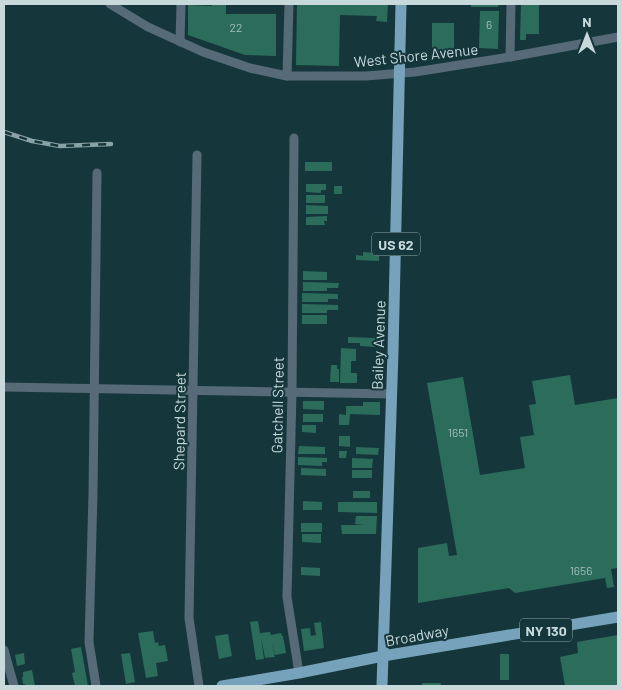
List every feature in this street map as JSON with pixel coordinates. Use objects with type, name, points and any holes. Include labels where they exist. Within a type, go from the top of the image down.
[{"type":"main road","name":"Bailey Avenue","points":[[382,686],[392,394],[401,4]]},
{"type":"main road","name":"Broadway","points":[[229,686],[383,656],[618,617]]},
{"type":"street","name":"West Shore Avenue","points":[[110,4],[148,27],[226,61],[287,76],[366,76],[415,72],[618,37]]},
{"type":"street","points":[[180,4],[180,42]]},
{"type":"street","points":[[287,76],[289,4]]},
{"type":"street","points":[[510,57],[511,4]]},
{"type":"street","name":"Gatchell Street","points":[[294,138],[292,393],[286,596],[299,673]]},
{"type":"street","name":"Shepard Street","points":[[197,155],[189,618],[199,686]]},
{"type":"street","points":[[96,686],[90,642],[97,172]]},
{"type":"street","points":[[4,386],[392,394]]},
{"type":"street","points":[[4,650],[14,686]]},
{"type":"building","points":[[212,4],[226,4],[226,14],[276,14],[276,56],[245,55],[188,35],[188,5],[212,6]]},
{"type":"building","points":[[297,4],[388,4],[387,22],[376,21],[377,16],[340,15],[339,66],[296,65]]},
{"type":"building","points":[[471,4],[499,4],[498,7],[471,7]]},
{"type":"building","points":[[521,4],[539,4],[539,34],[526,34],[526,40],[520,40]]},
{"type":"building","points":[[480,11],[499,11],[498,49],[479,48]]},
{"type":"building","points":[[432,23],[454,23],[454,56],[432,59]]},
{"type":"building","points":[[305,162],[332,162],[332,171],[305,171]]},
{"type":"building","points":[[306,184],[326,184],[326,190],[321,190],[321,193],[306,192]]},
{"type":"building","points":[[334,186],[342,186],[342,194],[334,194]]},
{"type":"building","points":[[306,195],[325,195],[325,203],[306,203]]},
{"type":"building","points":[[306,205],[328,206],[328,214],[306,214]]},
{"type":"building","points":[[327,216],[327,221],[324,221],[325,225],[306,225],[306,217]]},
{"type":"building","points":[[363,252],[379,253],[379,261],[356,260],[356,255],[363,256]]},
{"type":"building","points":[[303,271],[327,272],[327,280],[303,280]]},
{"type":"building","points":[[303,282],[339,283],[338,288],[327,288],[327,291],[303,291]]},
{"type":"building","points":[[302,293],[338,294],[338,299],[328,299],[328,302],[302,302]]},
{"type":"building","points":[[302,304],[338,305],[338,310],[327,310],[327,313],[302,313]]},
{"type":"building","points":[[302,315],[327,315],[327,324],[302,324]]},
{"type":"building","points":[[348,337],[375,338],[375,347],[360,346],[360,343],[348,343]]},
{"type":"building","points":[[341,348],[356,349],[356,361],[351,361],[351,373],[357,373],[357,383],[340,383]]},
{"type":"building","points":[[331,365],[337,365],[337,369],[339,369],[339,382],[330,382]]},
{"type":"building","points":[[570,375],[575,405],[618,398],[618,568],[611,569],[614,587],[607,588],[605,578],[515,593],[509,588],[418,603],[418,548],[447,543],[449,556],[457,555],[427,383],[463,377],[480,475],[525,468],[520,437],[534,435],[529,405],[536,404],[532,381]]},
{"type":"building","points":[[303,401],[324,401],[324,410],[303,409]]},
{"type":"building","points":[[363,402],[380,402],[380,415],[350,414],[349,425],[339,425],[339,414],[346,415],[346,406],[363,406]]},
{"type":"building","points":[[303,414],[323,414],[323,422],[303,422]]},
{"type":"building","points":[[302,425],[316,425],[316,433],[302,432]]},
{"type":"building","points":[[339,436],[350,436],[350,447],[339,446]]},
{"type":"building","points":[[299,446],[325,447],[325,454],[298,454]]},
{"type":"building","points":[[356,447],[379,448],[378,455],[356,454]]},
{"type":"building","points":[[339,451],[347,451],[346,458],[339,458]]},
{"type":"building","points":[[298,457],[327,458],[327,462],[322,462],[322,466],[298,465]]},
{"type":"building","points":[[352,458],[373,459],[372,468],[352,468]]},
{"type":"building","points":[[301,468],[326,469],[326,476],[301,475]]},
{"type":"building","points":[[352,470],[372,470],[372,478],[352,478]]},
{"type":"building","points":[[353,491],[370,491],[370,498],[353,498]]},
{"type":"building","points":[[303,501],[322,502],[322,510],[303,510]]},
{"type":"building","points":[[338,502],[377,502],[377,513],[338,512]]},
{"type":"building","points":[[356,516],[377,516],[376,534],[342,534],[341,525],[364,525],[355,524]]},
{"type":"building","points":[[301,523],[322,523],[322,532],[301,532]]},
{"type":"building","points":[[302,534],[321,534],[321,543],[302,542]]},
{"type":"building","points":[[301,567],[320,568],[320,576],[301,575]]},
{"type":"building","points":[[258,621],[260,633],[270,632],[271,635],[281,633],[286,653],[275,655],[272,644],[275,657],[265,658],[261,637],[264,659],[256,660],[250,622]]},
{"type":"building","points":[[321,622],[324,648],[304,651],[301,629],[310,628],[311,636],[316,635],[314,623]]},
{"type":"building","points":[[153,631],[155,643],[158,642],[159,646],[165,645],[168,661],[156,663],[158,676],[146,678],[138,633]]},
{"type":"building","points":[[228,634],[232,656],[219,659],[215,636]]},
{"type":"building","points":[[618,635],[618,686],[565,686],[560,657],[578,653],[577,642]]},
{"type":"building","points":[[81,647],[88,686],[75,686],[72,673],[75,672],[71,649]]},
{"type":"building","points":[[24,653],[25,664],[17,666],[15,655]]},
{"type":"building","points":[[130,653],[135,682],[126,684],[121,654]]},
{"type":"building","points":[[500,654],[509,654],[509,680],[500,680]]},
{"type":"building","points":[[32,670],[35,686],[25,686],[22,677],[23,672]]},
{"type":"building","points":[[422,683],[441,683],[440,686],[422,686]]},
{"type":"railway","points":[[4,132],[32,141],[60,146],[111,144]]}]
